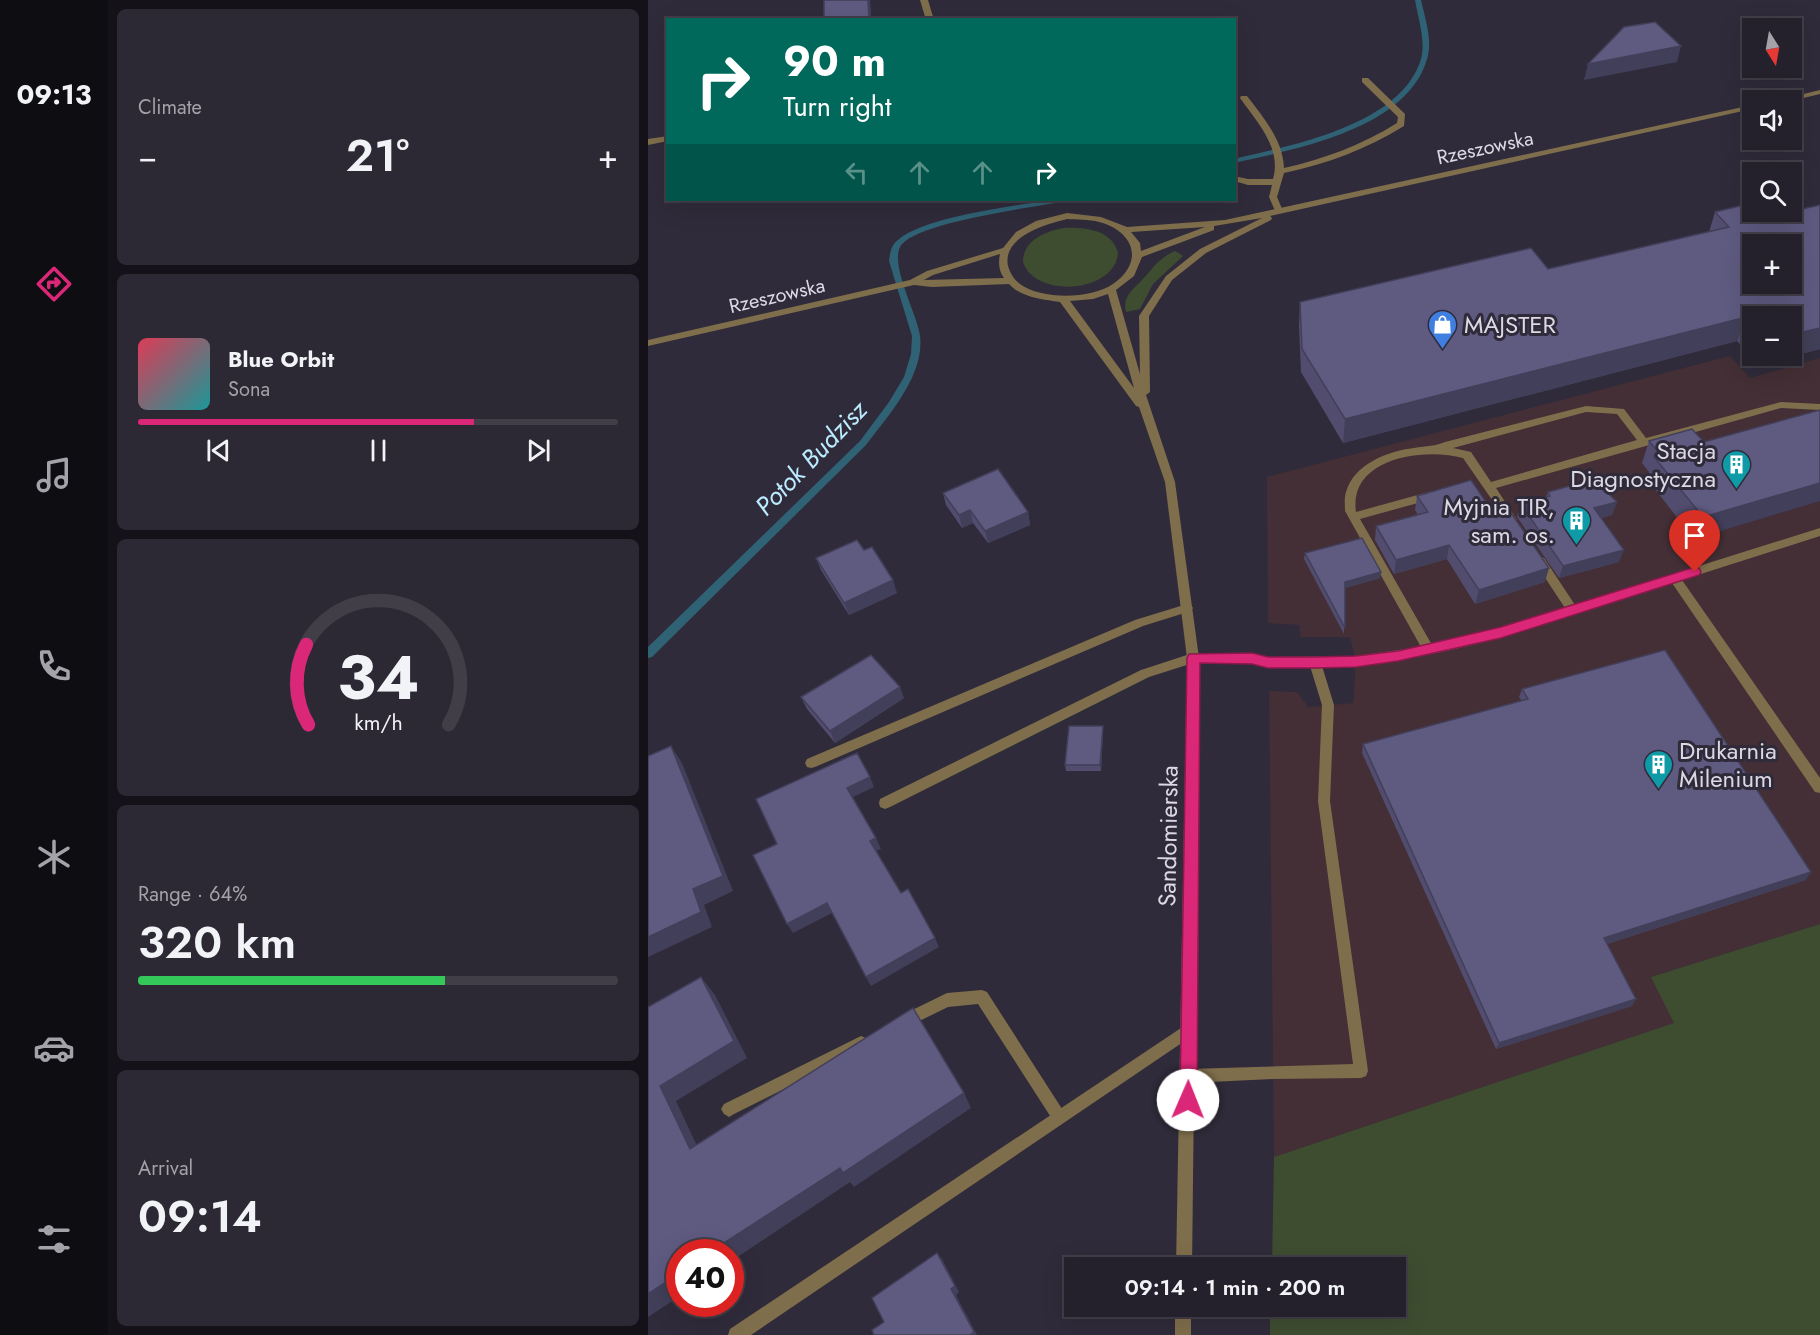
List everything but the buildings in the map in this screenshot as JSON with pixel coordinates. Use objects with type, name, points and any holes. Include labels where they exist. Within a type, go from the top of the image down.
[{"type":"street","points":[[924,0],[929,18]]},
{"type":"street","points":[[1280,171],[1300,167],[1353,149],[1388,133],[1401,124],[1402,116],[1365,80]]},
{"type":"street","points":[[1802,96],[1820,92]]},
{"type":"street","points":[[1145,411],[1144,316],[1169,278],[1203,251],[1279,211],[1273,197],[1275,182],[1280,171],[1280,160],[1266,125],[1244,98]]},
{"type":"street","name":"Rzeszowska","points":[[1140,255],[1225,223],[1742,109]]},
{"type":"street","points":[[648,142],[666,138]]},
{"type":"street","points":[[1236,179],[1248,182],[1275,182]]},
{"type":"street","points":[[1084,216],[1101,218],[1127,230],[1137,242],[1140,255],[1136,267],[1126,279],[1112,289],[1080,298],[1063,299],[1042,296],[1025,290],[1011,281],[1004,271],[1002,260],[1004,250],[1021,231],[1050,218],[1084,216]]},
{"type":"street","name":"Rzeszowska","points":[[1127,230],[1225,223]]},
{"type":"street","name":"Rzeszowska","points":[[648,343],[913,282],[930,273],[1004,250]]},
{"type":"street","name":"Rzeszowska","points":[[913,282],[932,285],[1011,281]]},
{"type":"street","points":[[1112,289],[1145,411]]},
{"type":"street","points":[[1063,299],[1145,411]]},
{"type":"street","points":[[1483,483],[1781,405],[1820,407]]},
{"type":"street","points":[[1429,650],[1354,517],[1348,501],[1355,482],[1368,470],[1396,455],[1436,448],[1586,409],[1620,411],[1644,442]]},
{"type":"street","name":"Sandomierska","points":[[1145,411],[1170,482],[1193,658],[1190,1029],[1184,1257]]},
{"type":"street","points":[[1436,448],[1458,451],[1467,455],[1483,483],[1521,534]]},
{"type":"street","points":[[1354,517],[1441,493]]},
{"type":"street","points":[[885,803],[1145,673],[1193,658],[1252,658],[1268,662],[1356,661],[1429,650],[1501,633],[1820,532]]},
{"type":"street","points":[[1534,553],[1572,610]]},
{"type":"street","points":[[1674,578],[1820,788]]},
{"type":"street","points":[[811,763],[1139,623],[1187,608]]},
{"type":"street","points":[[1189,1076],[1361,1071],[1324,801],[1329,705],[1315,662]]},
{"type":"street","points":[[729,1109],[947,1000],[982,997],[1059,1117]]},
{"type":"street","points":[[736,1335],[1190,1029]]},
{"type":"street","points":[[1183,1335],[1184,1317]]},
{"type":"shaded area","points":[[1730,356],[1750,378],[1792,366],[1802,366],[1802,363],[1820,358],[1820,924],[1651,977],[1675,1023],[1274,1157],[1269,691],[1297,692],[1308,707],[1353,703],[1356,661],[1350,637],[1301,637],[1299,625],[1268,623],[1267,477]]},
{"type":"green space","points":[[1064,228],[1089,229],[1110,239],[1118,253],[1114,266],[1104,276],[1090,283],[1074,286],[1058,286],[1042,282],[1030,274],[1023,262],[1024,254],[1031,242],[1050,231]]},
{"type":"green space","points":[[1175,251],[1183,256],[1153,284],[1140,309],[1126,312],[1125,306],[1129,294],[1157,263]]},
{"type":"green space","points":[[1820,924],[1820,1335],[1270,1335],[1270,1317],[1406,1317],[1406,1257],[1272,1257],[1274,1157],[1674,1023],[1651,977]]},
{"type":"waterway","name":"Potok Budzisz","points":[[1236,161],[1285,149],[1344,130],[1371,117],[1395,101],[1413,82],[1424,59],[1425,37],[1418,0]]},
{"type":"waterway","name":"Potok Budzisz","points":[[648,654],[863,443],[892,404],[908,377],[915,354],[916,336],[893,261],[899,243],[913,233],[953,221],[1056,201]]},
{"type":"place","name":"MAJSTER","points":[[1443,350]]},
{"type":"place","name":"Stacja Diagnostyczna","points":[[1737,490]]},
{"type":"place","name":"Myjnia TIR, sam. os.","points":[[1576,546]]},
{"type":"place","name":"Drukarnia Milenium","points":[[1658,790]]},
{"type":"route","points":[[1188,1100],[1193,658],[1252,658],[1268,662],[1315,662],[1356,661],[1398,656],[1501,633],[1695,572]]}]
